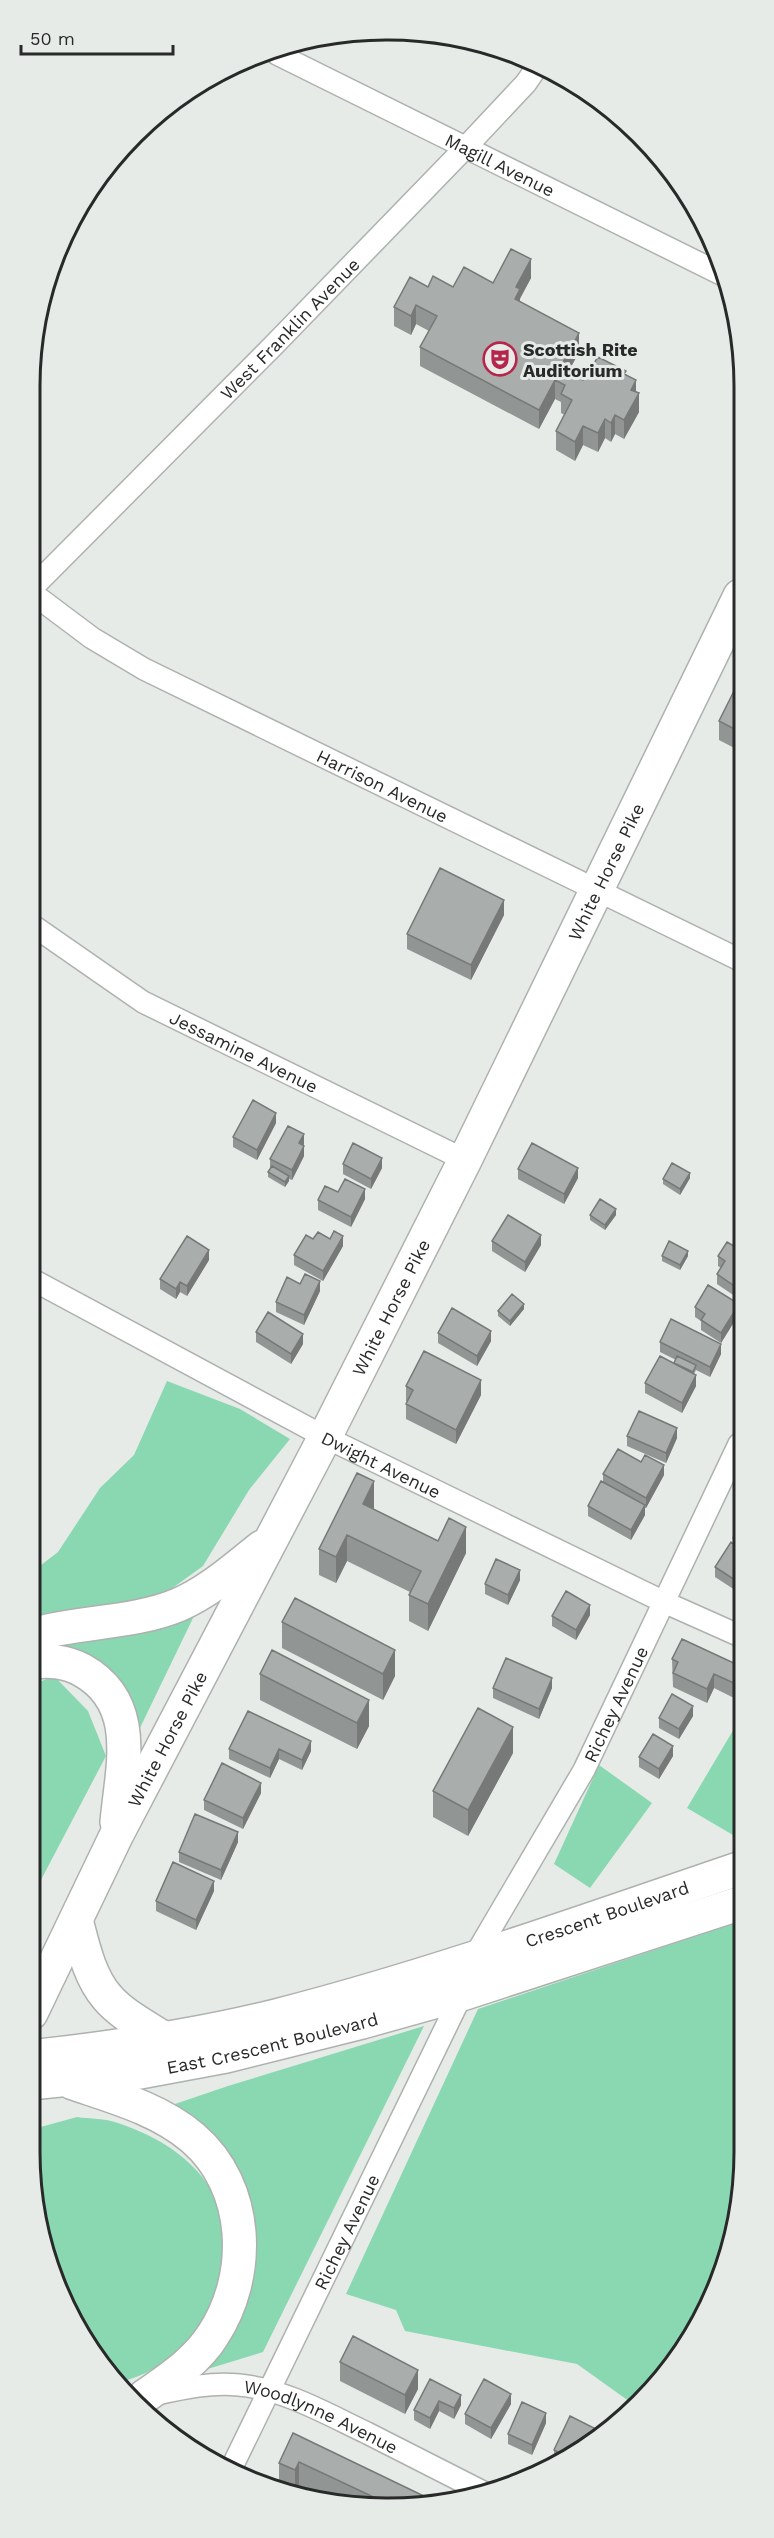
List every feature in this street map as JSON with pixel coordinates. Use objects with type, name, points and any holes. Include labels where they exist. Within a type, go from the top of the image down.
[{"type":"highway","name":"White Horse Pike","points":[[40,1993],[116,1836],[325,1437],[465,1160],[734,608]]},
{"type":"highway","points":[[40,1633],[176,1606],[214,1584],[270,1540]]},
{"type":"highway","points":[[40,1663],[61,1663],[74,1666],[92,1676],[104,1687],[120,1714],[124,1742],[116,1836]]},
{"type":"highway","name":"Crescent Boulevard","points":[[474,1957],[734,1870]]},
{"type":"highway","name":"Crescent Boulevard","points":[[510,1978],[734,1905]]},
{"type":"highway","points":[[76,1920],[87,1959],[98,1984],[108,1998],[163,2038]]},
{"type":"highway","name":"East Crescent Boulevard","points":[[40,2056],[163,2038],[276,2016],[474,1957]]},
{"type":"highway","name":"East Crescent Boulevard","points":[[40,2082],[140,2072],[226,2056],[462,1994],[510,1978]]},
{"type":"highway","points":[[63,2080],[135,2105],[170,2121],[194,2139],[209,2156],[222,2175],[232,2198],[240,2245],[236,2285],[225,2314],[212,2337],[195,2357],[145,2396]]},
{"type":"street","name":"Magill Avenue","points":[[283,57],[713,270]]},
{"type":"street","name":"West Franklin Avenue","points":[[40,580],[273,346],[465,148],[533,73]]},
{"type":"street","name":"Harrison Avenue","points":[[40,599],[92,638],[144,669],[734,957]]},
{"type":"street","name":"Jessamine Avenue","points":[[40,930],[143,1002],[465,1160]]},
{"type":"street","name":"Dwight Avenue","points":[[40,1284],[325,1437],[664,1602],[734,1633]]},
{"type":"street","name":"Richey Avenue","points":[[474,1957],[584,1770],[734,1455]]},
{"type":"street","name":"Richey Avenue","points":[[234,2462],[462,1994]]},
{"type":"street","name":"Woodlynne Avenue","points":[[145,2396],[198,2386],[239,2385],[270,2391],[332,2416],[473,2487]]},
{"type":"green space","points":[[167,1381],[240,1409],[290,1439],[249,1490],[203,1566],[160,1597],[40,1626],[40,1566],[58,1552],[100,1488],[134,1455]]},
{"type":"green space","points":[[190,1612],[194,1616],[138,1732],[80,1658],[57,1643]]},
{"type":"green space","points":[[54,1676],[88,1711],[106,1756],[40,1882],[40,1682]]},
{"type":"green space","points":[[734,1729],[734,1836],[687,1808]]},
{"type":"green space","points":[[599,1765],[652,1803],[590,1888],[554,1864]]},
{"type":"green space","points":[[734,1923],[734,2151],[727,2219],[715,2262],[698,2304],[662,2362],[628,2400],[577,2364],[405,2331],[396,2310],[346,2294],[478,2009]]},
{"type":"green space","points":[[424,2026],[263,2352],[201,2371],[254,2268],[169,2106]]},
{"type":"green space","points":[[77,2117],[108,2120],[136,2130],[169,2147],[184,2158],[209,2186],[218,2203],[230,2248],[227,2268],[214,2298],[199,2325],[181,2348],[158,2366],[132,2379],[127,2380],[99,2344],[67,2284],[52,2241],[43,2196],[40,2127]]},
{"type":"building","name":"Scottish Rite Auditorium","points":[[511,249],[531,259],[516,287],[520,289],[515,299],[579,333],[560,368],[583,380],[598,357],[626,371],[624,374],[636,380],[631,390],[639,393],[624,420],[615,415],[611,423],[605,419],[598,433],[583,426],[575,442],[556,431],[572,400],[561,394],[565,385],[555,380],[539,410],[420,347],[437,316],[416,305],[411,316],[394,307],[410,277],[428,287],[433,276],[453,287],[464,267],[493,283]]},
{"type":"building","points":[[734,691],[734,729],[719,721]]},
{"type":"building","points":[[440,868],[504,900],[471,965],[407,934]]},
{"type":"building","points":[[253,1100],[276,1113],[257,1150],[233,1137]]},
{"type":"building","points":[[288,1126],[304,1134],[299,1143],[304,1146],[292,1170],[270,1159]]},
{"type":"building","points":[[353,1143],[382,1158],[371,1179],[343,1164]]},
{"type":"building","points":[[532,1143],[578,1168],[564,1194],[518,1169]]},
{"type":"building","points":[[672,1163],[690,1173],[680,1189],[663,1179]]},
{"type":"building","points":[[272,1166],[289,1176],[285,1182],[268,1172]]},
{"type":"building","points":[[345,1179],[365,1189],[351,1217],[318,1200],[325,1186],[338,1192]]},
{"type":"building","points":[[600,1199],[616,1209],[605,1225],[590,1215]]},
{"type":"building","points":[[508,1215],[541,1235],[525,1262],[492,1241]]},
{"type":"building","points":[[334,1231],[343,1236],[323,1271],[294,1255],[306,1235],[313,1239],[318,1232],[330,1239]]},
{"type":"building","points":[[187,1236],[209,1250],[187,1286],[180,1282],[176,1289],[160,1279]]},
{"type":"building","points":[[669,1241],[688,1251],[680,1265],[662,1256]]},
{"type":"building","points":[[727,1242],[734,1246],[734,1286],[717,1274],[725,1261],[718,1256]]},
{"type":"building","points":[[305,1274],[320,1281],[304,1315],[276,1302],[287,1277],[300,1284]]},
{"type":"building","points":[[708,1285],[734,1301],[734,1312],[721,1333],[701,1320],[705,1314],[695,1307]]},
{"type":"building","points":[[512,1294],[524,1304],[510,1321],[498,1311]]},
{"type":"building","points":[[452,1308],[491,1331],[477,1356],[438,1333]]},
{"type":"building","points":[[268,1312],[303,1334],[291,1354],[256,1332]]},
{"type":"building","points":[[671,1319],[721,1344],[710,1367],[660,1342]]},
{"type":"building","points":[[424,1351],[481,1380],[456,1430],[406,1404],[413,1390],[406,1386]]},
{"type":"building","points":[[660,1356],[696,1375],[682,1403],[645,1383]]},
{"type":"building","points":[[677,1356],[696,1365],[693,1372],[674,1363]]},
{"type":"building","points":[[639,1411],[677,1428],[666,1453],[627,1436]]},
{"type":"building","points":[[618,1449],[641,1462],[645,1455],[664,1465],[646,1498],[603,1474]]},
{"type":"building","points":[[357,1473],[374,1481],[363,1504],[438,1541],[449,1518],[466,1527],[428,1604],[409,1595],[421,1571],[347,1535],[336,1557],[319,1549]]},
{"type":"building","points":[[601,1481],[645,1505],[631,1530],[588,1506]]},
{"type":"building","points":[[731,1542],[734,1544],[734,1579],[715,1567]]},
{"type":"building","points":[[496,1559],[520,1570],[508,1595],[485,1584]]},
{"type":"building","points":[[566,1591],[590,1605],[576,1630],[552,1616]]},
{"type":"building","points":[[295,1598],[395,1650],[383,1674],[282,1622]]},
{"type":"building","points":[[682,1639],[734,1663],[734,1683],[714,1674],[707,1689],[673,1673],[678,1662],[672,1659]]},
{"type":"building","points":[[272,1650],[369,1700],[357,1723],[260,1674]]},
{"type":"building","points":[[506,1658],[552,1678],[539,1709],[493,1688]]},
{"type":"building","points":[[672,1694],[693,1706],[679,1729],[659,1718]]},
{"type":"building","points":[[478,1708],[513,1727],[468,1810],[433,1791]]},
{"type":"building","points":[[248,1711],[311,1741],[302,1760],[279,1749],[270,1768],[229,1749]]},
{"type":"building","points":[[653,1734],[673,1746],[659,1769],[639,1757]]},
{"type":"building","points":[[222,1763],[261,1783],[243,1818],[204,1800]]},
{"type":"building","points":[[195,1814],[238,1832],[221,1870],[179,1852]]},
{"type":"building","points":[[173,1862],[214,1881],[196,1920],[156,1901]]},
{"type":"building","points":[[353,2336],[418,2370],[405,2395],[340,2362]]},
{"type":"building","points":[[430,2379],[461,2395],[454,2408],[439,2401],[430,2418],[414,2410]]},
{"type":"building","points":[[484,2379],[511,2394],[491,2428],[465,2414]]},
{"type":"building","points":[[522,2402],[546,2413],[532,2445],[508,2434]]},
{"type":"building","points":[[570,2416],[595,2428],[558,2452],[554,2450]]},
{"type":"building","points":[[293,2433],[423,2496],[374,2497],[299,2462],[295,2470],[279,2463]]},
{"type":"place","name":"Scottish Rite Auditorium","points":[[500,359]]}]
